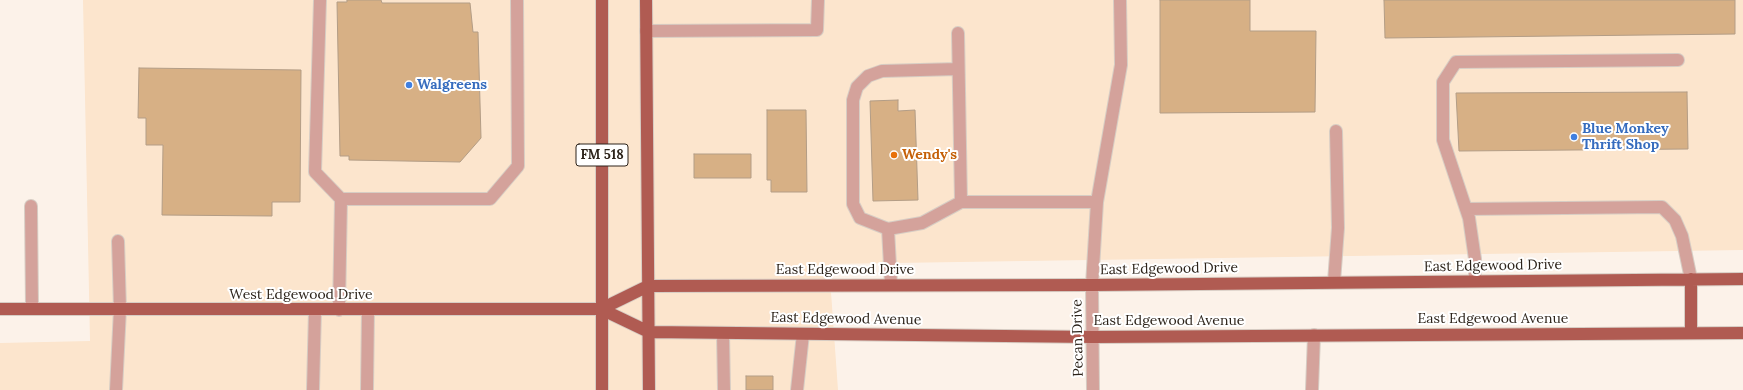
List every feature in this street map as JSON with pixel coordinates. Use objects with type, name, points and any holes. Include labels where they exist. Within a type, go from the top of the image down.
[{"type":"main road","name":"FM 518","points":[[602,0],[602,390]]},
{"type":"main road","name":"FM 518","points":[[646,0],[649,390]]},
{"type":"main road","points":[[1691,279],[1691,333]]},
{"type":"main road","name":"East Edgewood Drive","points":[[601,309],[648,286],[890,284],[1092,285],[1743,279]]},
{"type":"main road","name":"West Edgewood Drive","points":[[0,309],[601,309]]},
{"type":"main road","name":"East Edgewood Avenue","points":[[601,309],[649,332],[1093,337],[1743,333]]},
{"type":"street","points":[[320,0],[315,172],[341,199],[339,310]]},
{"type":"street","points":[[341,199],[490,199],[518,166],[517,0]]},
{"type":"street","points":[[646,31],[817,30],[818,0]]},
{"type":"street","name":"Pecan Drive","points":[[1093,390],[1092,285],[1098,202],[1121,64],[1120,0]]},
{"type":"street","points":[[958,33],[961,202]]},
{"type":"street","points":[[1475,281],[1475,259],[1469,218],[1443,140],[1443,82],[1456,62],[1678,60]]},
{"type":"street","points":[[958,69],[882,71],[868,76],[857,87],[853,100],[853,204],[860,218],[888,229],[922,223],[961,202],[1098,202]]},
{"type":"street","points":[[1334,282],[1338,228],[1336,131]]},
{"type":"street","points":[[31,206],[32,309]]},
{"type":"street","points":[[1466,209],[1662,207],[1675,220],[1682,236],[1691,279]]},
{"type":"street","points":[[888,229],[890,284]]},
{"type":"street","points":[[116,390],[120,309],[118,241]]},
{"type":"street","points":[[313,390],[315,310]]},
{"type":"street","points":[[367,390],[368,310]]},
{"type":"street","points":[[723,333],[724,390]]},
{"type":"street","points":[[797,390],[803,334]]},
{"type":"street","points":[[1312,390],[1314,335]]},
{"type":"shaded area","points":[[83,0],[1743,0],[1743,250],[829,264],[838,390],[0,390],[0,343],[90,341]]},
{"type":"building","name":"Walgreens","points":[[347,0],[381,0],[382,3],[470,3],[473,32],[478,32],[481,138],[460,162],[349,160],[349,156],[340,156],[337,2],[347,2]]},
{"type":"building","points":[[1160,0],[1250,0],[1250,31],[1316,31],[1315,112],[1160,113]]},
{"type":"building","points":[[1384,0],[1735,0],[1735,34],[1385,38]]},
{"type":"building","points":[[139,68],[301,70],[300,202],[272,202],[272,216],[162,215],[163,145],[146,145],[146,118],[138,118]]},
{"type":"building","points":[[1687,92],[1688,149],[1459,151],[1456,93]]},
{"type":"building","name":"Wendy's","points":[[898,100],[898,111],[915,110],[918,200],[873,201],[870,101]]},
{"type":"building","points":[[767,110],[806,110],[807,192],[771,192],[771,180],[767,180]]},
{"type":"building","points":[[694,154],[751,154],[751,178],[694,178]]},
{"type":"building","points":[[746,376],[773,376],[773,390],[746,390]]},
{"type":"place","name":"Walgreens","points":[[409,85]]},
{"type":"place","name":"Blue Monkey Thrift Shop","points":[[1574,137]]},
{"type":"place","name":"Wendy's","points":[[894,155]]}]
